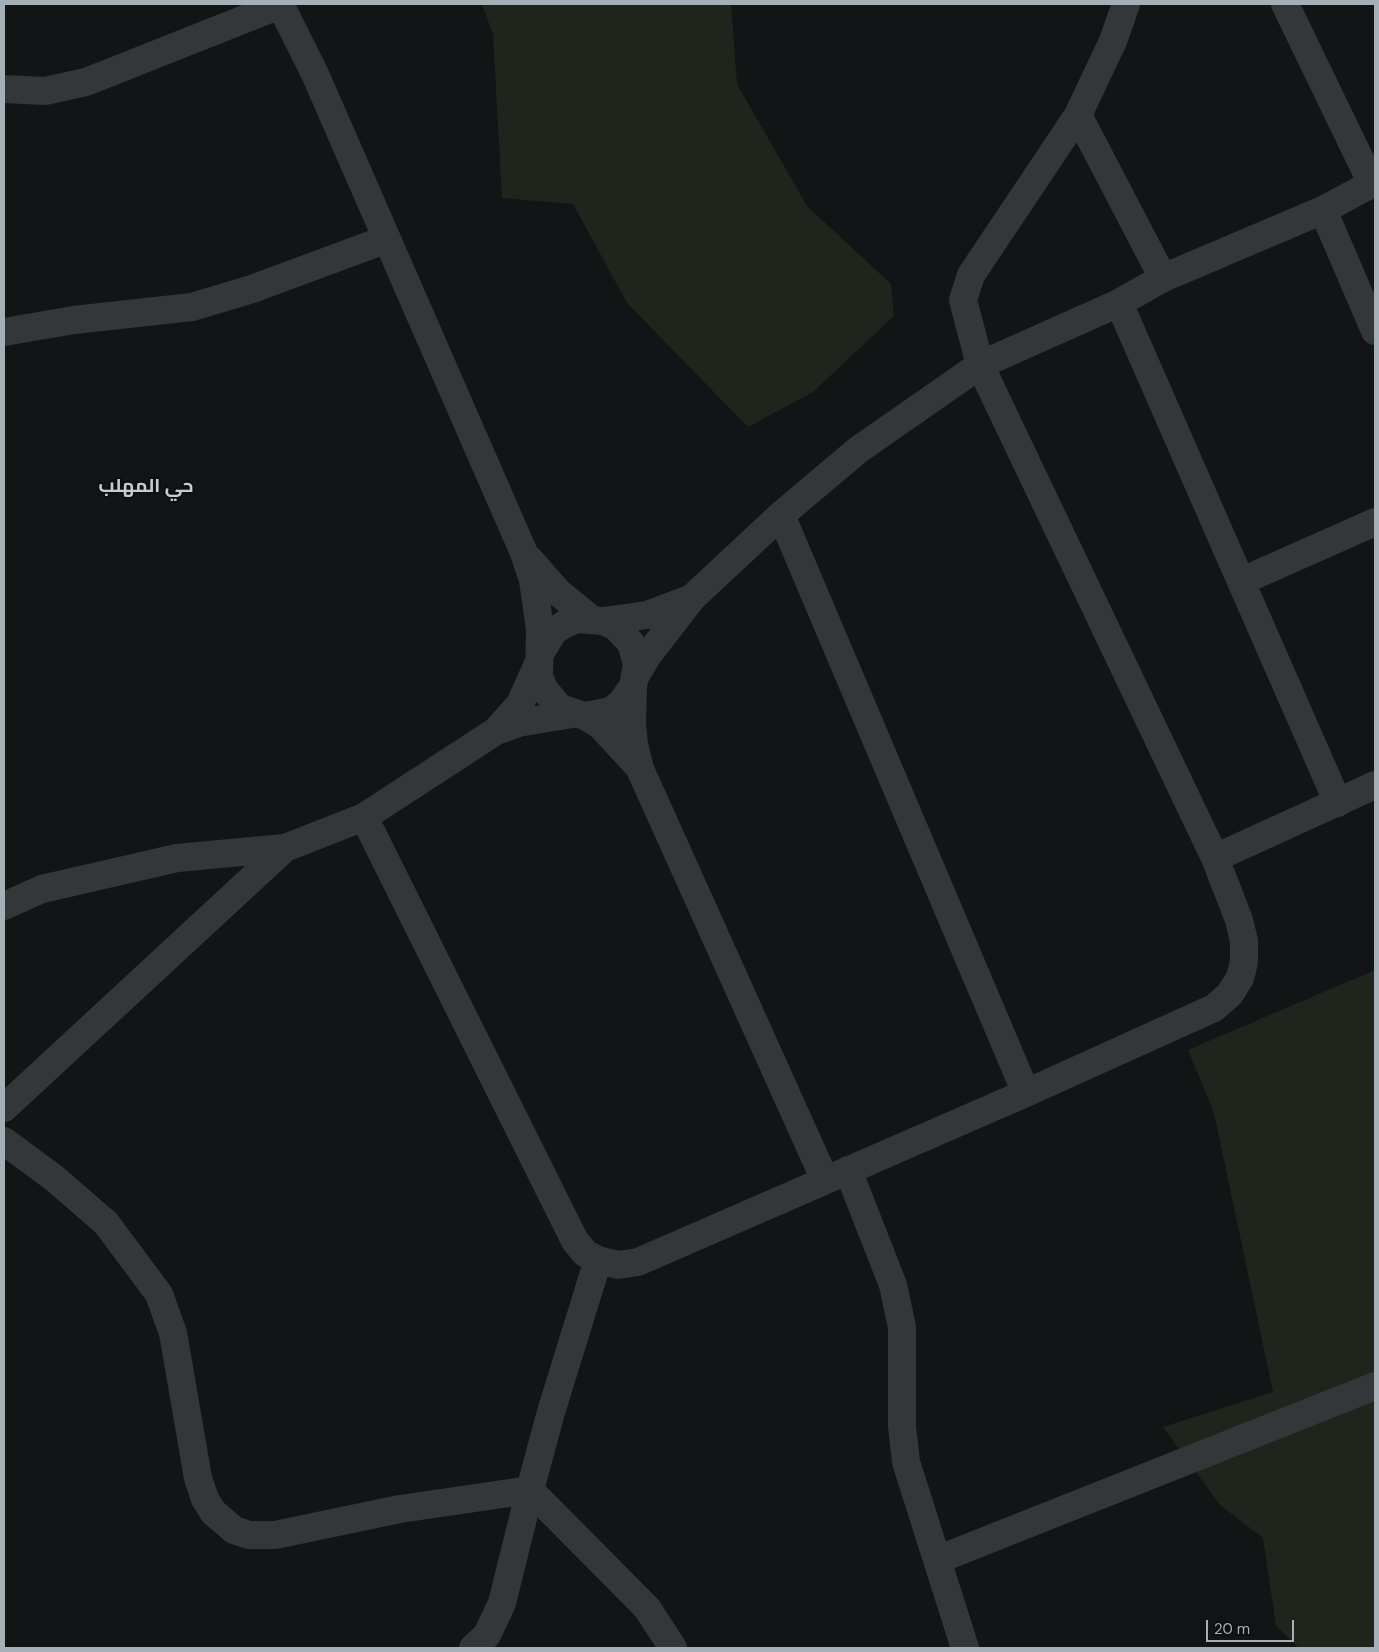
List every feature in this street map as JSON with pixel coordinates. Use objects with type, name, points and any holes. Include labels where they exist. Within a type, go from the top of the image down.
[{"type":"street","points":[[4,89],[45,91],[86,82],[280,4],[315,74],[524,553],[534,589],[540,630],[539,677],[551,700],[560,708],[601,726],[640,769]]},
{"type":"street","points":[[364,817],[574,1241],[585,1253],[598,1260],[618,1265],[638,1262],[1026,1093],[1214,1008],[1230,994],[1240,978],[1244,962],[1244,941],[1240,920],[1215,858],[980,364],[963,300],[971,275],[1078,115],[1113,41],[1126,4]]},
{"type":"street","points":[[4,906],[42,889],[177,858],[285,848],[364,817],[496,731],[518,723],[611,711],[621,703],[648,655],[693,597],[781,516],[858,450],[980,364],[1119,303],[1163,278],[1323,210],[1374,183],[1285,4]]},
{"type":"street","points":[[1078,115],[1163,278]]},
{"type":"street","points":[[1323,210],[1375,331]]},
{"type":"street","points":[[4,332],[74,320],[192,307],[252,289],[387,239]]},
{"type":"street","points":[[1119,303],[1338,803]]},
{"type":"street","points":[[781,516],[1026,1093]]},
{"type":"street","points":[[1242,581],[1375,522]]},
{"type":"street","points":[[524,553],[549,583],[597,619],[615,626],[631,643],[637,664],[632,725],[640,769],[837,1175],[893,1285],[902,1327],[902,1426],[906,1462],[964,1648]]},
{"type":"street","points":[[496,731],[520,704],[539,658],[554,631],[577,619],[646,615],[693,597]]},
{"type":"street","points":[[1215,858],[1375,785]]},
{"type":"street","points":[[4,1108],[285,848]]},
{"type":"street","points":[[4,1141],[54,1178],[106,1223],[159,1294],[173,1333],[198,1478],[205,1499],[213,1512],[234,1530],[249,1535],[275,1535],[400,1509],[530,1490]]},
{"type":"street","points":[[473,1648],[487,1635],[502,1604],[551,1412],[598,1260]]},
{"type":"street","points":[[937,1560],[1375,1386]]},
{"type":"street","points":[[530,1490],[647,1608],[673,1648]]},
{"type":"shaded area","points":[[482,4],[731,4],[737,84],[807,206],[891,284],[894,316],[813,392],[748,427],[627,303],[573,204],[502,198],[493,35]]},
{"type":"shaded area","points":[[1375,970],[1375,1648],[1299,1648],[1276,1626],[1263,1538],[1220,1505],[1163,1427],[1273,1392],[1214,1113],[1188,1050]]},
{"type":"district","name":"حي المهلب","points":[[146,487]]}]
